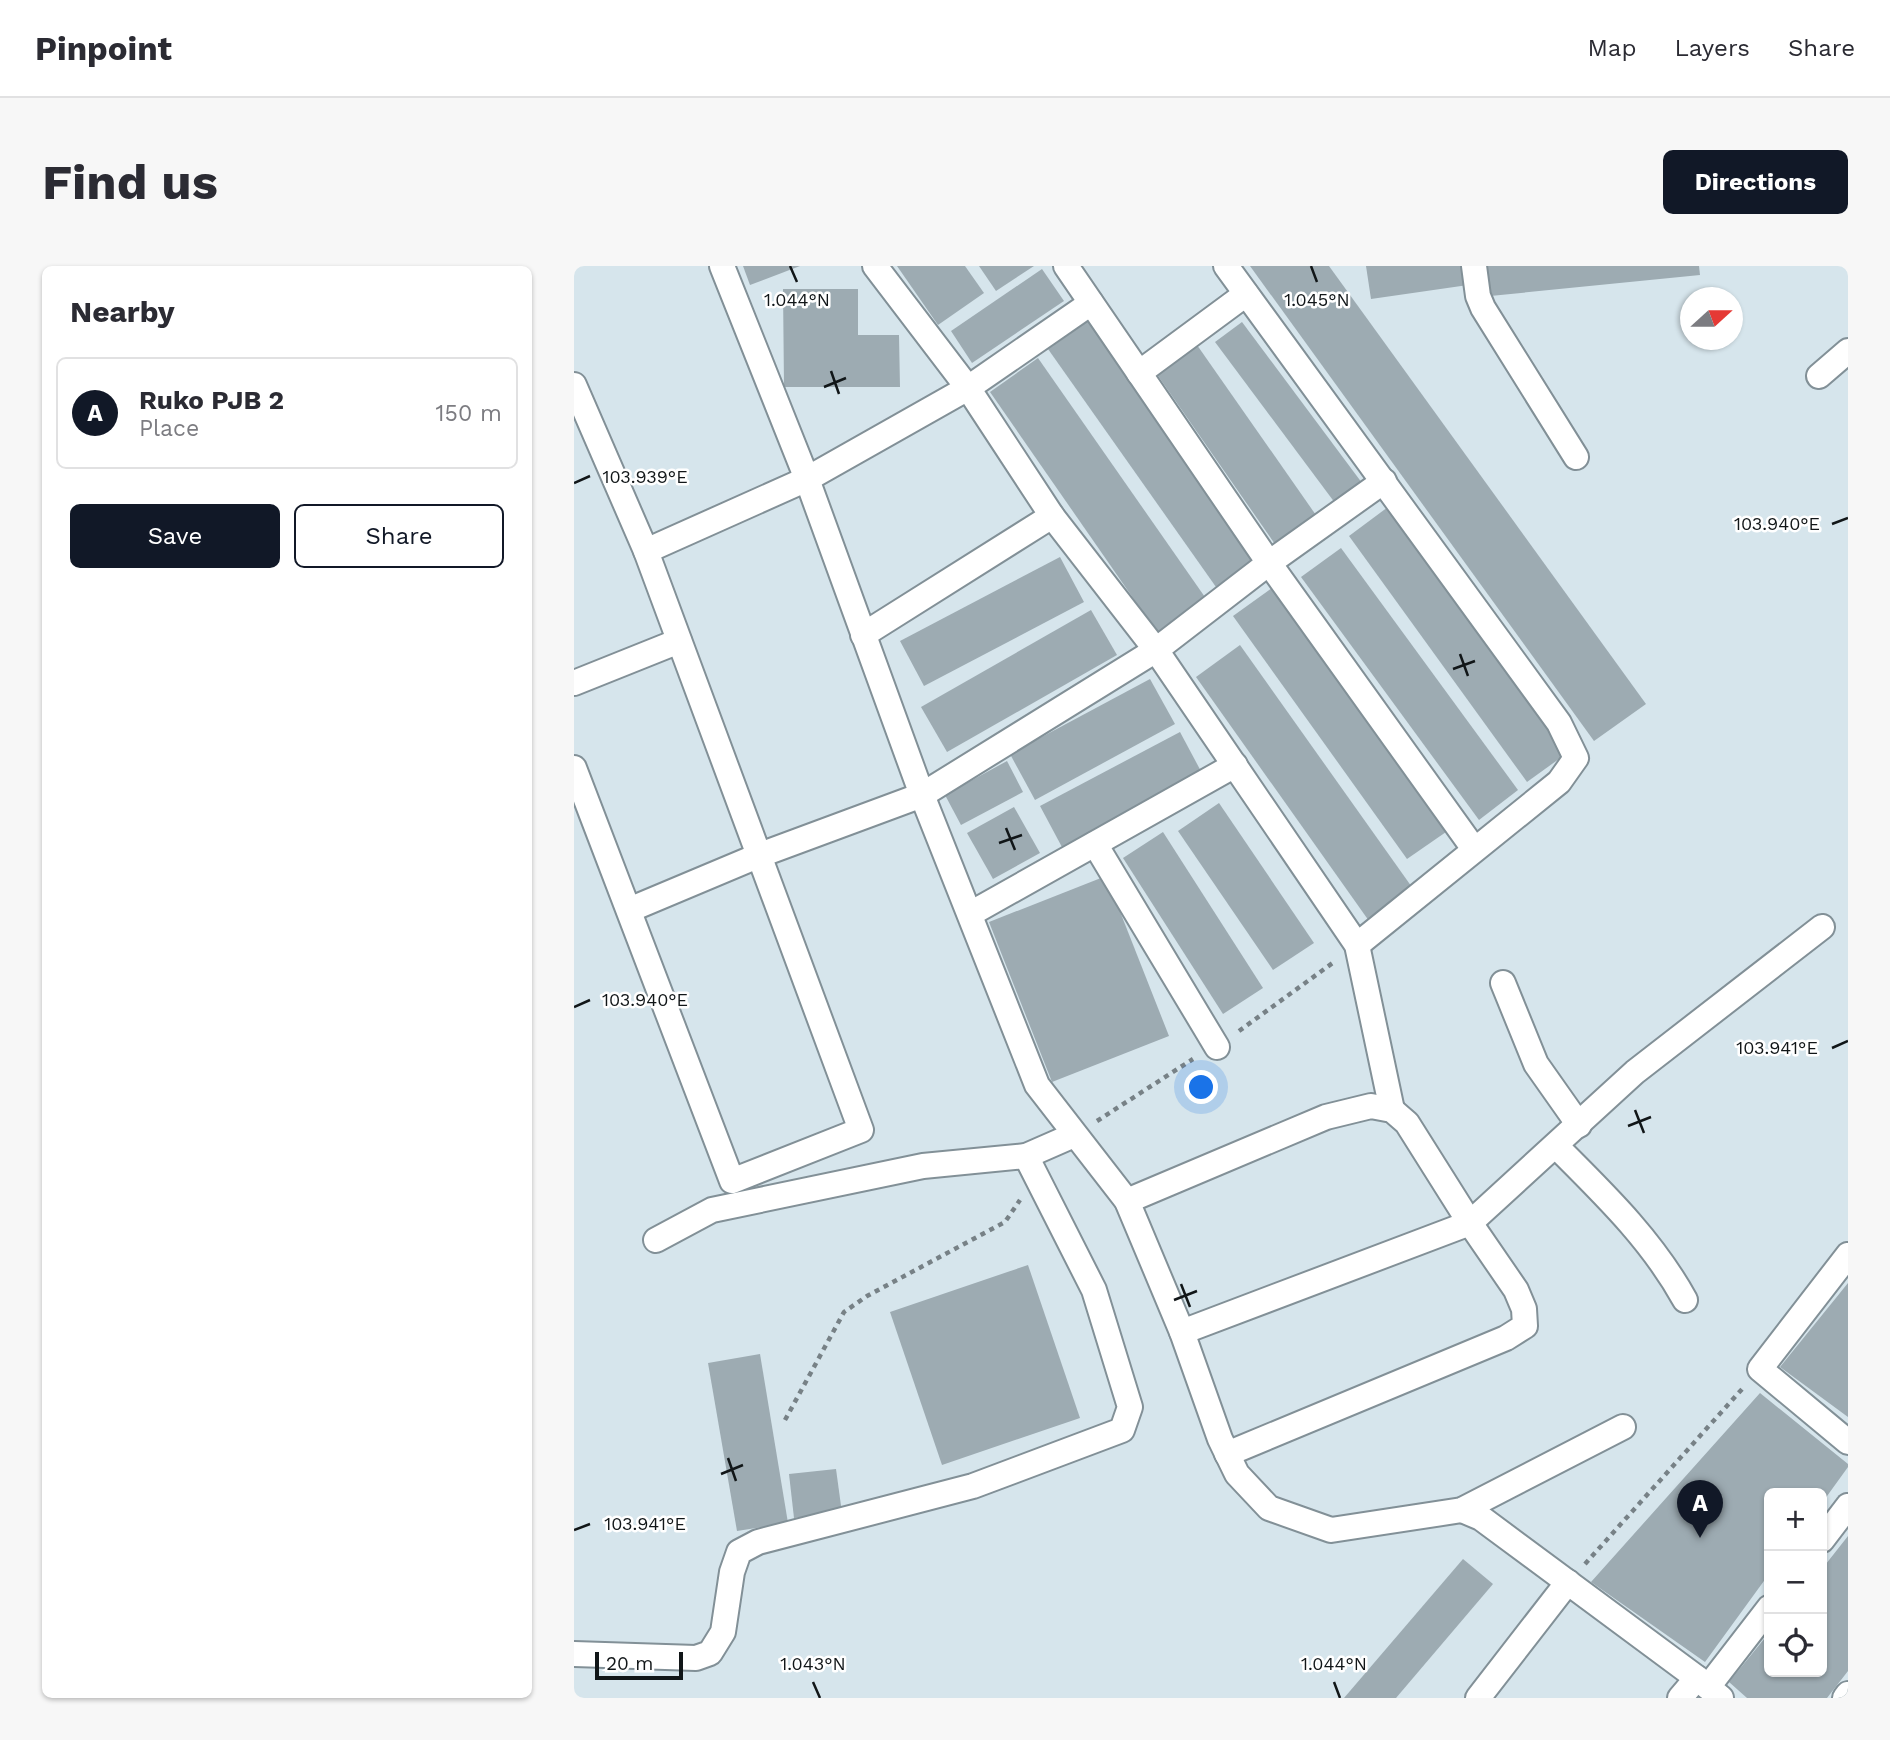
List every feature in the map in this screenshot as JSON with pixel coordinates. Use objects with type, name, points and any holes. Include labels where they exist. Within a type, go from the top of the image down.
[{"type":"street","points":[[722,266],[807,479],[922,795],[1037,1086],[1128,1201],[1237,1475],[1269,1508],[1331,1531],[1462,1510],[1623,1427]]},
{"type":"street","points":[[875,266],[968,388],[1052,516],[1156,650],[1357,945],[1392,1110]]},
{"type":"street","points":[[1066,266],[1269,563],[1474,849]]},
{"type":"street","points":[[1226,266],[1559,723],[1576,758],[1559,782],[1357,945]]},
{"type":"street","points":[[1474,266],[1482,308],[1576,457]]},
{"type":"street","points":[[1139,373],[1247,294]]},
{"type":"street","points":[[646,551],[807,479],[968,388],[1091,303]]},
{"type":"street","points":[[1819,376],[1848,351]]},
{"type":"street","points":[[574,385],[646,551],[861,1130],[732,1181],[574,768]]},
{"type":"street","points":[[629,910],[761,855],[922,795],[1156,650],[1269,563],[1384,481]]},
{"type":"street","points":[[863,635],[1052,516]]},
{"type":"street","points":[[574,683],[679,642]]},
{"type":"street","points":[[970,914],[1235,765]]},
{"type":"street","points":[[1095,844],[1217,1047]]},
{"type":"street","points":[[1182,1332],[1470,1223],[1635,1072],[1822,927]]},
{"type":"street","points":[[1503,983],[1536,1064],[1578,1125]]},
{"type":"street","points":[[1128,1201],[1326,1117],[1371,1106],[1392,1110],[1407,1123],[1516,1290],[1524,1309],[1525,1326],[1506,1338],[1227,1454]]},
{"type":"street","points":[[656,1240],[712,1210],[923,1166],[1026,1156],[1074,1135]]},
{"type":"street","points":[[1556,1146],[1619,1209],[1668,1270],[1685,1300]]},
{"type":"street","points":[[574,1654],[695,1658],[710,1653],[723,1632],[732,1572],[738,1552],[758,1542],[972,1486],[1122,1430],[1130,1407],[1094,1290],[1026,1156]]},
{"type":"street","points":[[1848,1255],[1760,1369],[1848,1442]]},
{"type":"street","points":[[1827,1533],[1848,1506]]},
{"type":"street","points":[[1462,1510],[1480,1518],[1709,1687]]},
{"type":"street","points":[[1478,1698],[1568,1582]]},
{"type":"street","points":[[1680,1698],[1709,1687],[1764,1614]]},
{"type":"path","points":[[1074,1135],[1195,1058],[1217,1047],[1357,945]]},
{"type":"path","points":[[785,1420],[844,1312],[867,1296],[1005,1222],[1021,1199],[1026,1156]]},
{"type":"path","points":[[1568,1582],[1760,1369]]},
{"type":"building","points":[[743,266],[800,266],[750,285]]},
{"type":"building","points":[[897,266],[965,266],[984,293],[938,325]]},
{"type":"building","points":[[979,266],[1034,266],[996,291]]},
{"type":"building","points":[[1250,266],[1329,266],[1646,704],[1594,741]]},
{"type":"building","points":[[1366,266],[1472,266],[1475,284],[1371,299]]},
{"type":"building","points":[[1475,266],[1699,266],[1700,275],[1480,297]]},
{"type":"building","points":[[1042,269],[1064,301],[972,363],[951,331]]},
{"type":"building","points":[[783,289],[858,289],[858,335],[899,335],[900,387],[784,387]]},
{"type":"building","points":[[1088,321],[1256,559],[1216,587],[1048,349]]},
{"type":"building","points":[[1242,322],[1365,487],[1338,507],[1215,342]]},
{"type":"building","points":[[1197,345],[1318,518],[1277,547],[1156,373]]},
{"type":"building","points":[[1038,358],[1207,600],[1158,634],[990,392]]},
{"type":"building","points":[[1392,504],[1570,751],[1527,782],[1349,536]]},
{"type":"building","points":[[1341,548],[1518,790],[1479,820],[1301,577]]},
{"type":"building","points":[[1060,557],[1084,602],[924,686],[900,641]]},
{"type":"building","points":[[1272,588],[1446,832],[1407,859],[1233,616]]},
{"type":"building","points":[[1091,610],[1117,655],[947,752],[921,707]]},
{"type":"building","points":[[1240,645],[1414,890],[1369,921],[1196,677]]},
{"type":"building","points":[[1150,679],[1175,724],[1035,800],[1010,754]]},
{"type":"building","points":[[1180,732],[1203,775],[1063,849],[1040,806]]},
{"type":"building","points":[[1007,761],[1023,792],[961,825],[945,795]]},
{"type":"building","points":[[1219,803],[1314,943],[1273,970],[1178,831]]},
{"type":"building","points":[[1014,807],[1040,853],[993,879],[967,833]]},
{"type":"building","points":[[1163,832],[1263,988],[1223,1014],[1123,858]]},
{"type":"building","points":[[1106,876],[1169,1036],[1052,1082],[989,922]]},
{"type":"building","points":[[1028,1265],[1080,1418],[942,1465],[890,1312]]},
{"type":"building","points":[[1848,1283],[1848,1417],[1780,1367]]},
{"type":"building","points":[[760,1354],[788,1523],[737,1531],[708,1363]]},
{"type":"building","points":[[1760,1393],[1848,1464],[1827,1496],[1827,1488],[1764,1488],[1764,1581],[1705,1662],[1591,1582]]},
{"type":"building","points":[[836,1469],[842,1513],[794,1518],[789,1474]]},
{"type":"building","points":[[1848,1536],[1848,1671],[1827,1698],[1747,1698],[1729,1682],[1764,1639],[1764,1677],[1827,1677],[1827,1563]]},
{"type":"building","points":[[1463,1559],[1493,1584],[1396,1698],[1344,1698]]},
{"type":"place","name":"Ruko PJB 2","points":[[1700,1538]]}]
